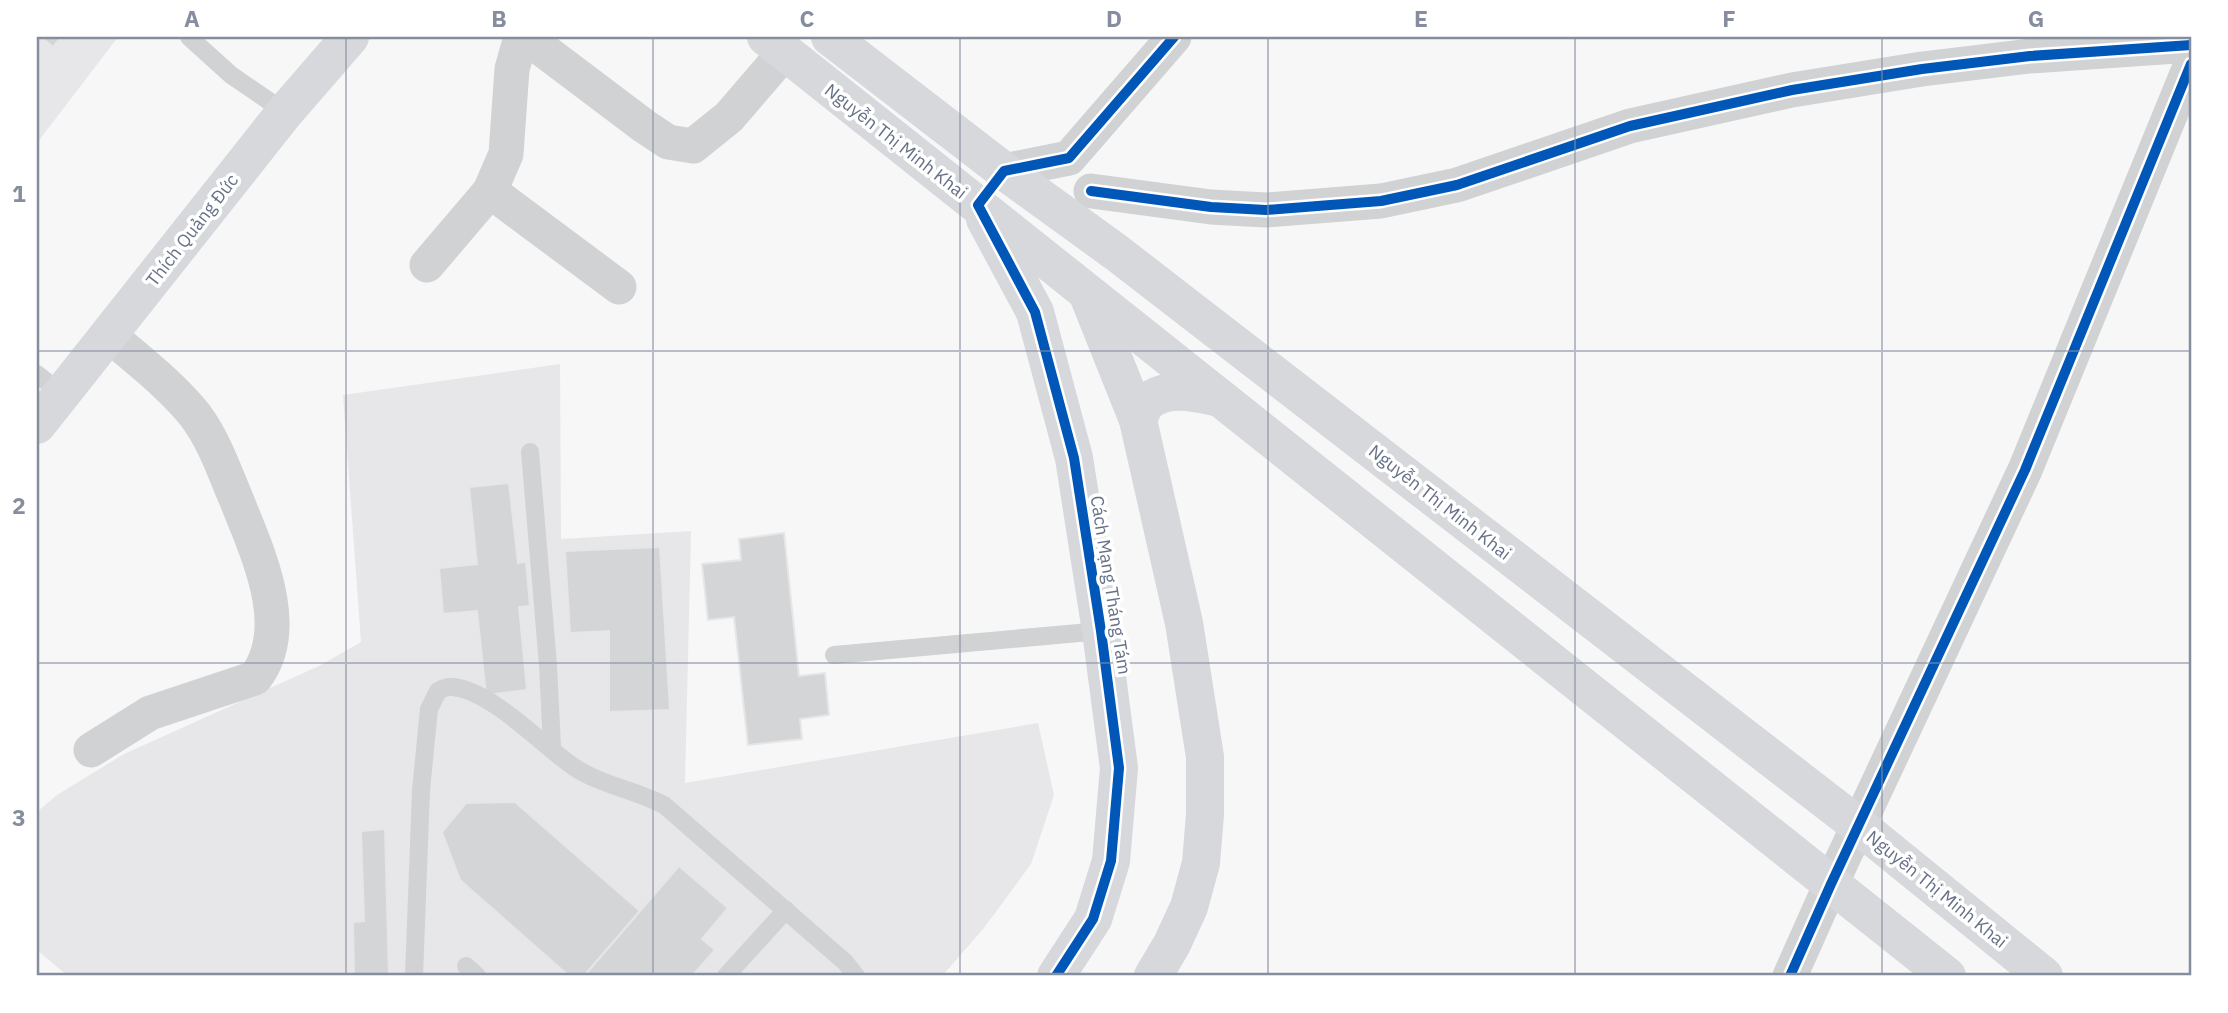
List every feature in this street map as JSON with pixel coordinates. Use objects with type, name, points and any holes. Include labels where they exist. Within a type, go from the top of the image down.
[{"type":"main road","name":"Thích Quảng Đức","points":[[37,425],[49,384],[109,335],[285,112],[350,37]]},
{"type":"main road","name":"Nguyễn Thị Minh Khai","points":[[830,37],[1004,171],[1117,253],[1859,826],[2044,976]]},
{"type":"main road","name":"Nguyễn Thị Minh Khai","points":[[775,44],[1947,976]]},
{"type":"main road","points":[[978,205],[1004,171]]},
{"type":"main road","name":"Cách Mạng Tháng Tám","points":[[978,205],[1035,312],[1074,458],[1119,768],[1111,861],[1093,919],[1056,976]]},
{"type":"main road","points":[[1117,253],[1087,293],[1138,420],[1184,623],[1205,757],[1205,814],[1201,863],[1189,907],[1153,976]]},
{"type":"main road","points":[[1138,420],[1145,404],[1162,394],[1187,391],[1220,398]]},
{"type":"street","points":[[427,265],[490,191],[506,154],[512,69],[523,37],[668,142],[693,146],[729,117],[775,44]]},
{"type":"street","points":[[1004,171],[1069,158],[1174,37]]},
{"type":"street","points":[[1091,191],[1210,207],[1266,210],[1381,201],[1457,185],[1630,126],[1792,90],[1922,69],[2030,56],[2191,45]]},
{"type":"street","points":[[1790,976],[2025,470],[2191,64]]},
{"type":"street","points":[[1069,158],[1091,191],[1117,253]]},
{"type":"street","points":[[490,191],[619,287]]},
{"type":"street","points":[[91,750],[150,713],[255,678],[268,656],[271,640],[270,604],[262,562],[215,447],[192,412],[174,392],[109,335]]},
{"type":"lane","points":[[189,37],[231,75],[285,112]]},
{"type":"lane","points":[[530,452],[548,665],[552,747]]},
{"type":"lane","points":[[834,655],[1101,631]]},
{"type":"lane","points":[[414,976],[421,790],[429,709],[438,691],[451,686],[478,694],[574,766],[597,779],[664,805],[845,962],[856,976]]},
{"type":"lane","points":[[726,976],[786,910]]},
{"type":"shaded area","points":[[37,37],[118,37],[37,143]]},
{"type":"shaded area","points":[[560,364],[561,539],[691,531],[685,783],[1038,723],[1054,795],[1031,864],[984,928],[942,976],[68,976],[37,950],[37,812],[57,795],[124,754],[319,666],[361,642],[343,395]]},
{"type":"building","points":[[41,37],[61,37],[53,47]]},
{"type":"building","points":[[509,483],[518,563],[526,562],[530,606],[519,607],[527,690],[486,695],[477,611],[443,614],[439,568],[477,564],[469,487]]},
{"type":"building","points":[[784,533],[799,676],[825,673],[829,715],[800,719],[802,739],[748,745],[734,617],[708,620],[702,564],[741,560],[739,539]]},
{"type":"building","points":[[660,547],[670,710],[609,712],[609,631],[570,633],[565,551]]},
{"type":"building","points":[[515,802],[640,911],[584,976],[569,976],[460,880],[442,832],[466,803]]},
{"type":"building","points":[[385,829],[389,976],[354,976],[353,922],[364,921],[361,831]]},
{"type":"building","points":[[679,866],[728,908],[702,939],[715,950],[692,976],[584,976]]},
{"type":"cycle path","points":[[1056,976],[1093,919],[1111,861],[1119,768],[1074,458],[1035,312],[978,205],[1004,171],[1069,158],[1174,37]]},
{"type":"cycle path","points":[[1091,191],[1211,207],[1266,210],[1381,201],[1457,185],[1630,126],[1792,90],[1922,69],[2030,56],[2191,45]]},
{"type":"cycle path","points":[[1790,976],[2025,470],[2191,64]]}]
